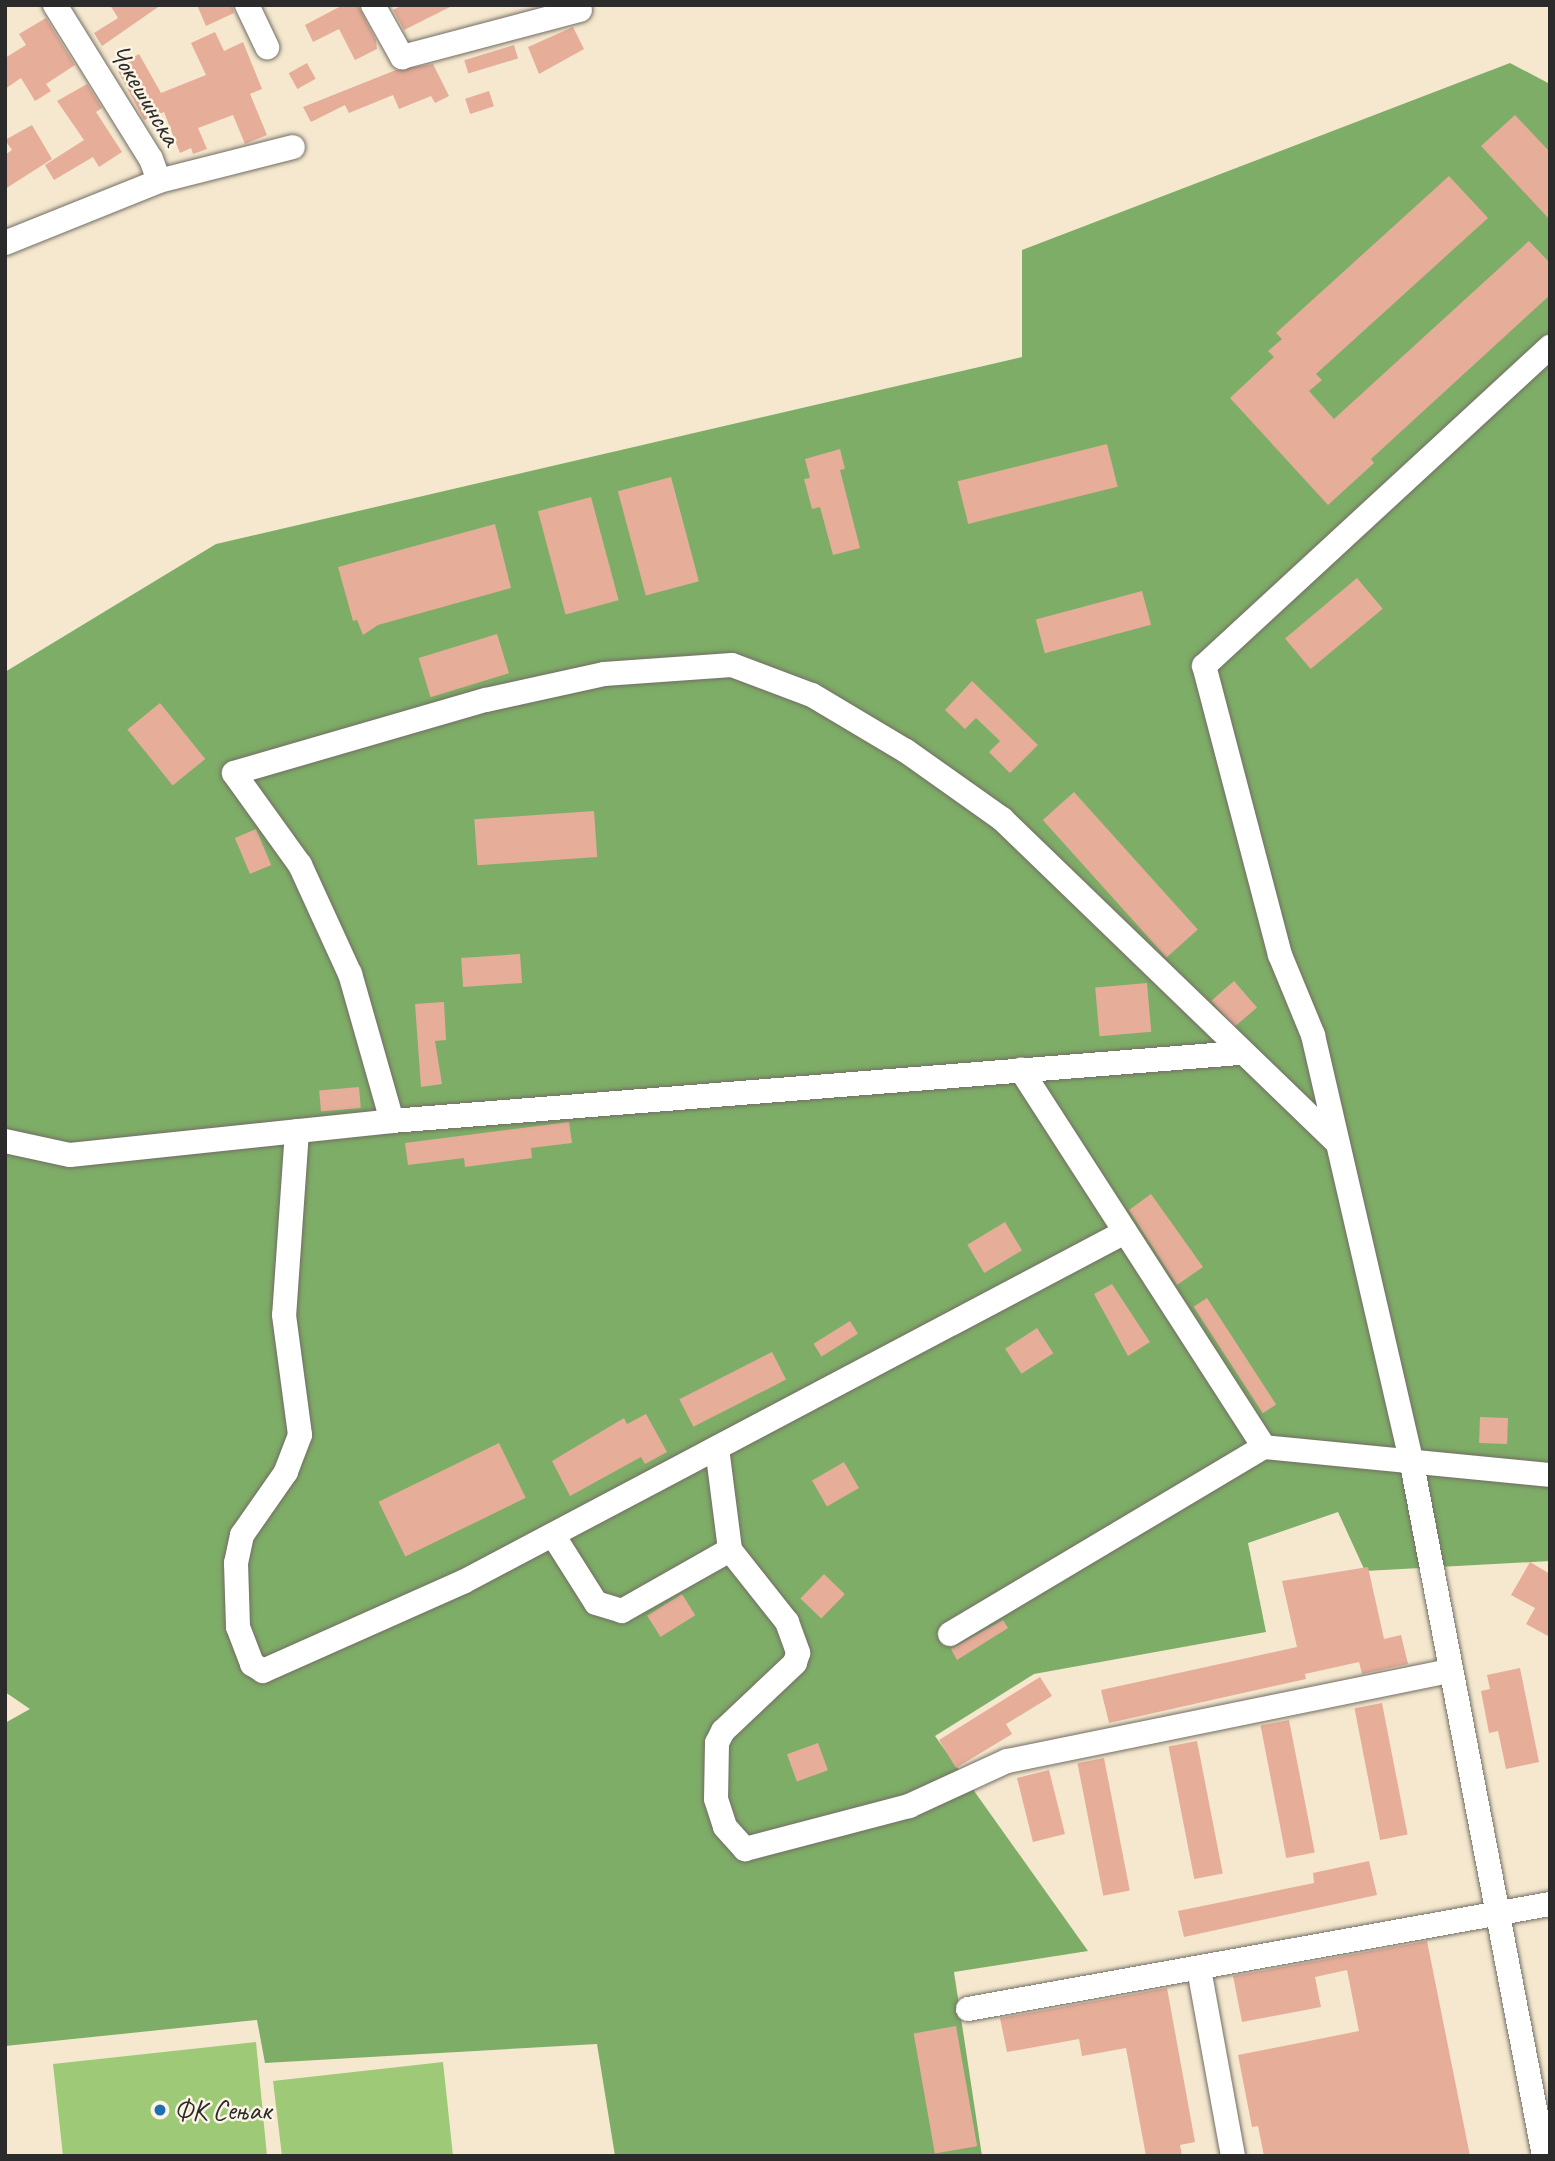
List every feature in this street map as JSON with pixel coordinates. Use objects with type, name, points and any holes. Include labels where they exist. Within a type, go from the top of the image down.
[{"type":"street","name":"Чокешинска","points":[[55,5],[151,159],[159,181]]},
{"type":"street","points":[[247,5],[267,47]]},
{"type":"street","points":[[373,5],[402,57],[580,10]]},
{"type":"street","points":[[5,243],[159,181],[293,147]]},
{"type":"street","points":[[1544,2156],[1412,1464],[1312,1035],[1280,954],[1204,666],[1550,347]]},
{"type":"street","points":[[392,1121],[350,974],[300,865],[234,773],[486,700],[617,673],[732,665],[812,695],[906,751],[1002,820],[1239,1053],[1336,1142]]},
{"type":"street","points":[[5,1141],[70,1155],[392,1121],[1239,1053]]},
{"type":"street","points":[[1021,1070],[1265,1447]]},
{"type":"street","points":[[297,1131],[284,1269],[284,1315],[300,1435],[286,1472],[242,1535],[236,1563],[238,1628],[252,1664],[263,1671],[276,1668],[552,1535],[1125,1232]]},
{"type":"street","points":[[950,1634],[1265,1447],[1412,1464],[1550,1475]]},
{"type":"street","points":[[717,1448],[730,1550],[788,1622],[798,1653],[795,1663],[723,1731],[717,1743],[716,1799],[725,1827],[745,1849],[909,1806],[1007,1761],[1451,1671]]},
{"type":"street","points":[[552,1535],[596,1603],[622,1611],[730,1550]]},
{"type":"street","points":[[968,2009],[1550,1904]]},
{"type":"street","points":[[1199,1969],[1233,2156]]},
{"type":"green space","points":[[1510,63],[1550,84],[1550,1561],[1365,1571],[1338,1512],[1248,1543],[1266,1632],[1034,1674],[935,1736],[1088,1951],[954,1972],[982,2156],[615,2156],[597,2044],[265,2063],[257,2020],[5,2046],[5,1723],[30,1709],[5,1692],[5,672],[216,544],[1022,357],[1022,250]]},
{"type":"green space","name":"ФК Сењак","points":[[256,2042],[267,2156],[63,2156],[53,2064]]},
{"type":"green space","points":[[443,2062],[453,2156],[282,2156],[273,2081]]},
{"type":"building","points":[[110,5],[161,5],[102,46],[94,33],[118,18]]},
{"type":"building","points":[[197,5],[232,5],[234,13],[206,26]]},
{"type":"building","points":[[343,5],[358,5],[376,40],[377,49],[355,60],[339,29],[313,42],[305,25]]},
{"type":"building","points":[[403,5],[454,5],[404,30],[393,10]]},
{"type":"building","points":[[46,18],[75,65],[46,84],[51,91],[35,101],[21,78],[5,89],[5,58],[26,45],[19,34]]},
{"type":"building","points":[[573,27],[584,49],[539,74],[528,47]]},
{"type":"building","points":[[215,32],[224,51],[243,42],[262,89],[250,94],[267,135],[245,144],[233,115],[198,128],[207,149],[193,154],[191,148],[180,153],[164,112],[144,120],[116,67],[139,54],[161,93],[206,75],[191,43]]},
{"type":"building","points":[[514,45],[518,58],[468,74],[464,60]]},
{"type":"building","points":[[307,63],[316,79],[297,89],[289,73]]},
{"type":"building","points":[[433,64],[449,96],[435,103],[431,96],[399,109],[393,95],[349,113],[345,105],[311,122],[303,107],[396,70]]},
{"type":"building","points":[[87,84],[102,108],[96,112],[122,152],[99,167],[93,157],[54,180],[45,165],[84,140],[57,101]]},
{"type":"building","points":[[489,91],[494,106],[470,114],[465,99]]},
{"type":"building","points":[[1515,115],[1550,152],[1550,220],[1481,146]]},
{"type":"building","points":[[32,125],[52,159],[5,189],[5,155],[12,150],[5,140]]},
{"type":"building","points":[[1449,176],[1488,218],[1316,374],[1322,380],[1309,391],[1334,419],[1529,241],[1550,263],[1550,295],[1371,459],[1374,463],[1328,505],[1230,398],[1274,357],[1268,351],[1282,339],[1276,333]]},
{"type":"building","points":[[1107,444],[1118,487],[968,524],[958,481]]},
{"type":"building","points":[[840,449],[845,469],[840,470],[860,548],[833,555],[820,507],[812,509],[804,479],[810,478],[805,459]]},
{"type":"building","points":[[671,477],[699,581],[646,596],[618,491]]},
{"type":"building","points":[[591,497],[619,600],[566,615],[538,511]]},
{"type":"building","points":[[495,524],[511,588],[378,625],[363,635],[357,620],[353,621],[338,567]]},
{"type":"building","points":[[1357,578],[1383,609],[1311,669],[1285,638]]},
{"type":"building","points":[[1142,591],[1151,625],[1045,653],[1036,619]]},
{"type":"building","points":[[497,634],[509,673],[431,697],[419,658]]},
{"type":"building","points":[[972,681],[1038,745],[1010,773],[989,752],[1000,741],[976,718],[965,729],[945,710]]},
{"type":"building","points":[[160,703],[205,759],[173,785],[127,729]]},
{"type":"building","points":[[1074,792],[1198,929],[1167,958],[1043,820]]},
{"type":"building","points":[[594,811],[597,857],[478,865],[474,819]]},
{"type":"building","points":[[256,829],[271,865],[250,874],[235,838]]},
{"type":"building","points":[[520,954],[522,983],[463,987],[461,958]]},
{"type":"building","points":[[1234,981],[1257,1007],[1234,1027],[1211,1001]]},
{"type":"building","points":[[1147,983],[1151,1032],[1099,1036],[1095,988]]},
{"type":"building","points":[[444,1002],[446,1040],[435,1041],[442,1084],[421,1087],[415,1004]]},
{"type":"building","points":[[359,1087],[361,1108],[321,1111],[319,1090]]},
{"type":"building","points":[[569,1122],[572,1143],[531,1148],[532,1158],[465,1167],[464,1158],[408,1165],[405,1143]]},
{"type":"building","points":[[1151,1194],[1203,1267],[1177,1285],[1129,1210]]},
{"type":"building","points":[[1005,1222],[1022,1250],[984,1273],[967,1245]]},
{"type":"building","points":[[1112,1284],[1150,1342],[1128,1356],[1094,1294]]},
{"type":"building","points":[[1207,1298],[1276,1405],[1263,1413],[1194,1307]]},
{"type":"building","points":[[850,1321],[858,1334],[821,1357],[814,1344]]},
{"type":"building","points":[[1037,1328],[1053,1353],[1021,1374],[1005,1349]]},
{"type":"building","points":[[772,1352],[786,1380],[693,1427],[679,1399]]},
{"type":"building","points":[[646,1414],[667,1452],[645,1464],[641,1457],[570,1496],[552,1461],[624,1418],[627,1424]]},
{"type":"building","points":[[1480,1417],[1508,1418],[1507,1444],[1479,1443]]},
{"type":"building","points":[[499,1443],[526,1498],[405,1557],[379,1502]]},
{"type":"building","points":[[844,1462],[859,1488],[827,1506],[812,1480]]},
{"type":"building","points":[[1530,1562],[1550,1574],[1550,1637],[1526,1624],[1535,1608],[1511,1595]]},
{"type":"building","points":[[1368,1567],[1384,1639],[1401,1635],[1408,1664],[1362,1674],[1359,1662],[1305,1674],[1306,1679],[1109,1723],[1101,1690],[1297,1647],[1282,1581]]},
{"type":"building","points":[[824,1574],[845,1594],[821,1619],[800,1598]]},
{"type":"building","points":[[682,1594],[695,1615],[660,1637],[647,1616]]},
{"type":"building","points":[[1003,1620],[1008,1628],[957,1660],[951,1649]]},
{"type":"building","points":[[1520,1668],[1539,1762],[1506,1769],[1498,1731],[1489,1733],[1481,1691],[1490,1689],[1487,1675]]},
{"type":"building","points":[[1040,1677],[1052,1696],[1006,1724],[1012,1734],[956,1768],[939,1740]]},
{"type":"building","points":[[1382,1703],[1408,1835],[1380,1840],[1355,1708]]},
{"type":"building","points":[[1289,1720],[1315,1853],[1286,1858],[1261,1726]]},
{"type":"building","points":[[1197,1741],[1223,1874],[1194,1879],[1169,1747]]},
{"type":"building","points":[[818,1743],[828,1770],[797,1782],[787,1754]]},
{"type":"building","points":[[1104,1758],[1130,1891],[1103,1896],[1077,1763]]},
{"type":"building","points":[[1049,1770],[1065,1834],[1033,1842],[1017,1778]]},
{"type":"building","points":[[1369,1861],[1377,1895],[1184,1937],[1178,1911],[1314,1883],[1313,1873]]},
{"type":"building","points":[[1427,1941],[1470,2156],[1264,2156],[1258,2126],[1252,2127],[1238,2055],[1359,2031],[1347,1970],[1315,1977],[1321,2007],[1242,2022],[1233,1976]]},
{"type":"building","points":[[1167,1988],[1195,2142],[1180,2145],[1182,2156],[1146,2156],[1126,2048],[1082,2056],[1079,2039],[1007,2052],[1000,2018]]},
{"type":"building","points":[[956,2026],[977,2146],[935,2154],[914,2033]]},
{"type":"place","name":"ФК Сењак","points":[[160,2110]]}]
